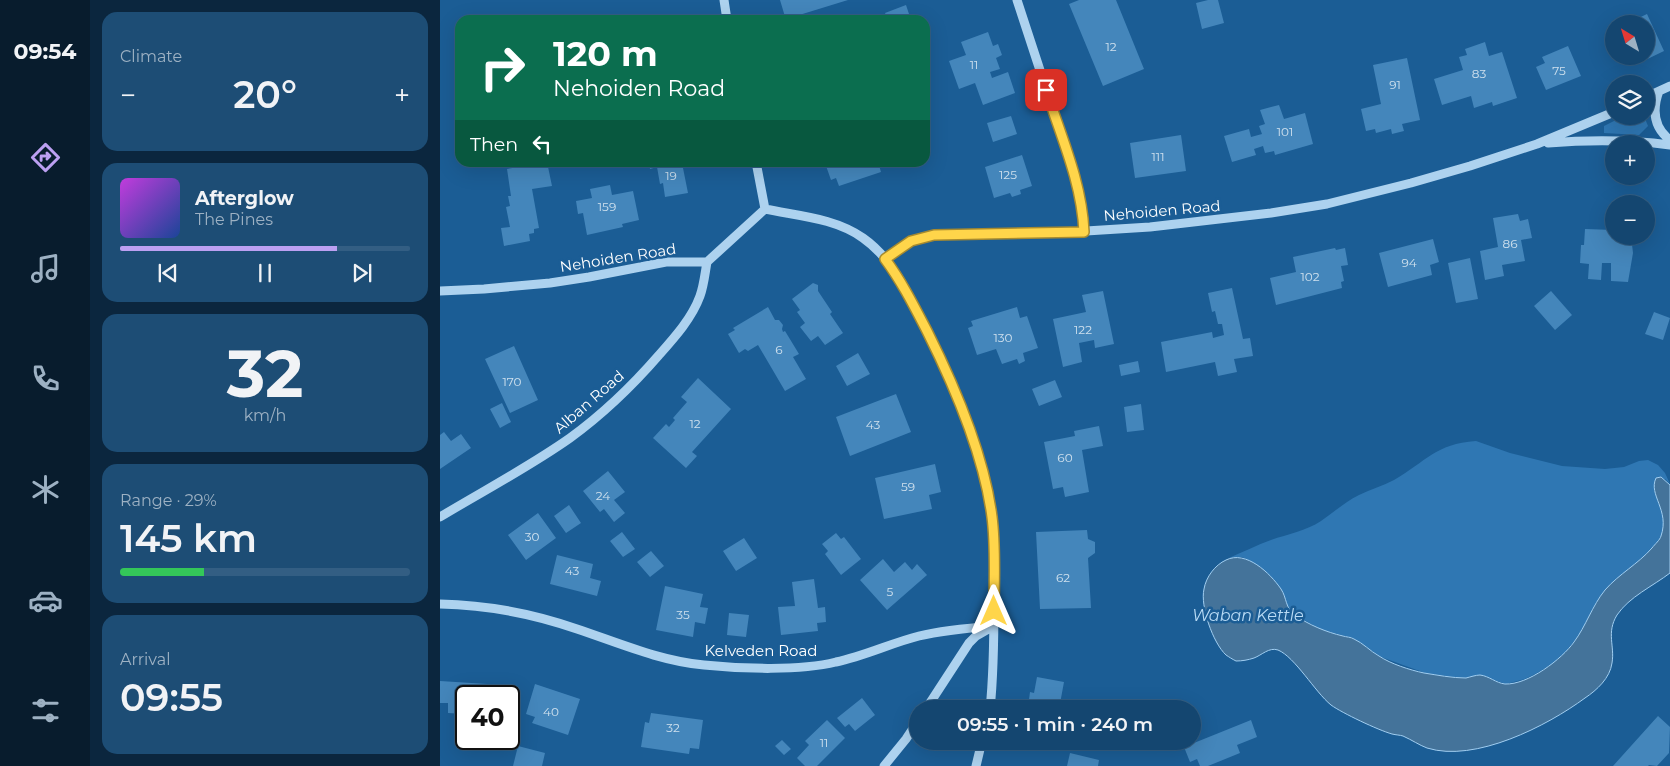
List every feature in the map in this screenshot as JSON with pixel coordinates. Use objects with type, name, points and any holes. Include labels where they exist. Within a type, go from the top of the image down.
[{"type":"street","points":[[724,0],[726,15]]},
{"type":"street","points":[[1017,0],[1074,174],[1081,204],[1084,232]]},
{"type":"street","points":[[1655,93],[1670,86]]},
{"type":"street","points":[[1659,91],[1654,109],[1655,118],[1658,128],[1670,140]]},
{"type":"street","name":"Nehoiden Road","points":[[885,259],[911,241],[934,235],[1084,232],[1271,214],[1327,204],[1436,176],[1537,144],[1605,116]]},
{"type":"street","points":[[1537,144],[1575,141],[1670,144]]},
{"type":"street","points":[[757,167],[766,209]]},
{"type":"street","points":[[766,209],[825,221],[840,226],[864,239],[885,259],[911,299],[947,372],[978,456],[989,498],[994,532],[994,666],[991,700]]},
{"type":"street","points":[[707,262],[766,209]]},
{"type":"street","name":"Nehoiden Road","points":[[440,291],[484,289],[565,281],[666,262],[707,262]]},
{"type":"street","name":"Alban Road","points":[[440,517],[556,448],[613,403],[654,362],[678,333],[701,295],[707,262]]},
{"type":"street","name":"Kelveden Road","points":[[440,604],[470,605],[529,616],[577,629],[660,657],[682,662],[724,667],[821,665],[837,662],[919,636],[994,626]]},
{"type":"street","points":[[932,700],[969,643],[994,626]]},
{"type":"street","points":[[884,766],[909,734]]},
{"type":"street","points":[[976,766],[980,750]]},
{"type":"shaded area","points":[[1604,126],[1648,126],[1639,135],[1604,133]]},
{"type":"shaded area","points":[[1476,441],[1510,453],[1562,466],[1605,469],[1624,467],[1639,461],[1648,460],[1658,465],[1665,473],[1670,484],[1665,479],[1654,490],[1664,516],[1661,538],[1644,558],[1604,591],[1581,632],[1565,653],[1554,663],[1525,679],[1506,684],[1479,675],[1467,678],[1425,673],[1381,657],[1353,638],[1322,630],[1295,615],[1288,610],[1281,590],[1254,563],[1242,557],[1229,558],[1266,542],[1303,530],[1321,521],[1344,504],[1363,493],[1394,480],[1432,454],[1451,446]]},
{"type":"water","name":"Waban Kettle","points":[[1661,477],[1670,485],[1670,573],[1635,597],[1617,615],[1611,634],[1613,657],[1606,679],[1590,695],[1569,709],[1551,720],[1510,739],[1467,750],[1446,751],[1427,748],[1403,736],[1369,725],[1331,705],[1298,667],[1278,650],[1269,650],[1254,658],[1236,661],[1226,655],[1212,633],[1203,596],[1207,580],[1215,568],[1222,562],[1241,558],[1257,565],[1271,576],[1283,592],[1289,609],[1295,615],[1318,628],[1353,638],[1384,659],[1395,664],[1419,672],[1450,677],[1466,678],[1480,675],[1505,684],[1524,680],[1544,670],[1569,649],[1605,590],[1647,554],[1660,539],[1663,518],[1654,484],[1656,478]]},
{"type":"building","points":[[780,0],[848,0],[799,15],[784,15]]},
{"type":"building","points":[[1079,0],[1116,0],[1144,69],[1103,86],[1069,4]]},
{"type":"building","points":[[1218,0],[1224,23],[1202,29],[1196,3]]},
{"type":"building","points":[[906,5],[909,15],[886,15],[885,13]]},
{"type":"building","points":[[1655,31],[1664,51],[1655,55]]},
{"type":"building","points":[[988,32],[993,46],[998,44],[1002,55],[996,58],[1000,69],[990,72],[992,78],[1008,72],[1015,93],[983,105],[975,83],[959,89],[949,61],[966,55],[961,42]]},
{"type":"building","points":[[1485,42],[1489,56],[1502,52],[1517,98],[1493,106],[1492,102],[1474,108],[1471,96],[1442,105],[1434,79],[1463,70],[1459,57],[1467,55],[1465,49]]},
{"type":"building","points":[[1568,46],[1581,76],[1546,90],[1536,67],[1545,63],[1542,57]]},
{"type":"building","points":[[1407,58],[1420,120],[1402,124],[1404,131],[1392,134],[1391,129],[1376,133],[1375,129],[1366,131],[1361,109],[1381,104],[1373,65]]},
{"type":"building","points":[[1279,105],[1284,119],[1305,113],[1313,144],[1275,155],[1274,151],[1265,153],[1263,146],[1254,149],[1256,155],[1232,162],[1224,136],[1249,129],[1251,137],[1262,134],[1259,126],[1265,124],[1260,110]]},
{"type":"building","points":[[1011,116],[1017,134],[993,142],[987,123]]},
{"type":"building","points":[[1181,135],[1186,171],[1135,178],[1130,143]]},
{"type":"building","points":[[1022,155],[1032,186],[1020,190],[1021,194],[1012,197],[1010,193],[994,198],[985,167]]},
{"type":"building","points":[[548,167],[552,186],[532,189],[539,228],[534,229],[534,233],[529,234],[530,241],[504,246],[501,228],[510,227],[506,207],[510,206],[508,196],[511,196],[507,169]]},
{"type":"building","points":[[657,167],[688,167],[683,168],[688,193],[665,197],[663,183],[660,184]]},
{"type":"building","points":[[826,167],[880,167],[881,172],[839,186],[836,178],[831,180]]},
{"type":"building","points":[[610,185],[612,195],[633,191],[639,220],[622,224],[623,227],[587,235],[583,213],[578,214],[576,201],[592,198],[590,189]]},
{"type":"building","points":[[1518,214],[1520,221],[1528,219],[1532,238],[1521,240],[1525,261],[1502,265],[1504,276],[1485,280],[1480,251],[1498,247],[1493,218]]},
{"type":"building","points":[[1585,229],[1605,230],[1605,245],[1632,245],[1633,253],[1628,282],[1611,281],[1611,263],[1602,263],[1601,280],[1588,279],[1589,264],[1580,263],[1581,245],[1584,245]]},
{"type":"building","points":[[1433,239],[1439,262],[1430,265],[1432,275],[1388,287],[1379,253]]},
{"type":"building","points":[[1335,248],[1336,250],[1345,248],[1348,265],[1341,266],[1344,281],[1341,282],[1342,288],[1276,305],[1270,278],[1296,272],[1293,257]]},
{"type":"building","points":[[1470,258],[1478,299],[1456,303],[1448,263]]},
{"type":"building","points":[[813,283],[818,285],[818,291],[843,333],[825,345],[818,336],[811,341],[800,327],[805,323],[797,312],[800,310],[792,299]]},
{"type":"building","points":[[1232,288],[1243,339],[1250,338],[1253,356],[1234,359],[1237,372],[1218,376],[1215,362],[1166,372],[1161,342],[1212,332],[1213,338],[1224,335],[1222,324],[1218,324],[1215,311],[1212,312],[1208,293]]},
{"type":"building","points":[[1103,291],[1114,344],[1095,348],[1094,340],[1079,343],[1082,362],[1063,367],[1053,319],[1086,312],[1082,295]]},
{"type":"building","points":[[1551,291],[1572,315],[1555,330],[1534,306]]},
{"type":"building","points":[[768,307],[775,320],[779,320],[783,325],[783,332],[785,331],[799,354],[793,357],[806,379],[785,391],[758,345],[748,351],[745,349],[739,353],[728,334],[735,330],[733,328]]},
{"type":"building","points":[[1017,307],[1020,318],[1027,316],[1038,348],[1023,353],[1025,361],[1019,364],[1017,359],[1002,364],[996,349],[977,355],[968,328],[973,326],[971,321]]},
{"type":"building","points":[[1654,312],[1670,318],[1663,340],[1645,334]]},
{"type":"building","points":[[514,346],[538,400],[510,413],[485,359]]},
{"type":"building","points":[[858,353],[870,374],[847,386],[836,366]]},
{"type":"building","points":[[1138,361],[1140,372],[1121,376],[1119,365]]},
{"type":"building","points":[[698,378],[731,409],[692,452],[697,456],[686,468],[653,438],[666,424],[669,427],[675,420],[673,418],[687,402],[681,397]]},
{"type":"building","points":[[1055,380],[1062,397],[1039,406],[1032,389]]},
{"type":"building","points":[[896,394],[911,432],[850,456],[836,417]]},
{"type":"building","points":[[502,403],[511,422],[500,428],[490,409]]},
{"type":"building","points":[[1141,404],[1144,430],[1127,432],[1124,407]]},
{"type":"building","points":[[1099,426],[1103,446],[1082,450],[1089,492],[1065,497],[1063,487],[1053,489],[1044,442],[1075,436],[1074,431]]},
{"type":"building","points":[[444,432],[451,441],[461,434],[471,448],[440,469],[440,435]]},
{"type":"building","points":[[935,464],[941,492],[929,495],[932,509],[884,519],[875,478]]},
{"type":"building","points":[[608,471],[625,492],[614,500],[625,513],[614,522],[604,509],[600,512],[583,491]]},
{"type":"building","points":[[569,505],[581,523],[566,533],[554,516]]},
{"type":"building","points":[[538,513],[556,538],[526,560],[508,535]]},
{"type":"building","points":[[1087,530],[1088,539],[1095,542],[1095,553],[1088,558],[1091,608],[1040,609],[1036,532]]},
{"type":"building","points":[[622,532],[635,549],[623,557],[610,541]]},
{"type":"building","points":[[836,533],[841,539],[844,537],[861,559],[841,575],[825,554],[828,551],[822,544]]},
{"type":"building","points":[[744,538],[757,558],[736,571],[723,551]]},
{"type":"building","points":[[651,551],[664,566],[650,577],[637,562]]},
{"type":"building","points":[[557,555],[593,564],[590,578],[601,581],[597,596],[550,584]]},
{"type":"building","points":[[883,559],[894,572],[905,562],[912,570],[917,564],[927,575],[887,610],[860,580]]},
{"type":"building","points":[[814,579],[818,608],[825,607],[826,622],[817,623],[818,631],[781,635],[778,607],[795,606],[792,582]]},
{"type":"building","points":[[665,586],[703,594],[700,607],[708,608],[705,624],[695,622],[693,637],[656,630]]},
{"type":"building","points":[[729,613],[749,615],[746,637],[727,635]]},
{"type":"building","points":[[1037,677],[1064,682],[1061,700],[1029,700],[1030,692],[1034,693]]},
{"type":"building","points":[[440,681],[503,685],[455,685],[455,713],[448,713],[448,703],[440,703]]},
{"type":"building","points":[[535,684],[580,699],[568,735],[532,723],[535,717],[526,714]]},
{"type":"building","points":[[862,698],[875,715],[855,731],[849,724],[845,727],[837,718]]},
{"type":"building","points":[[651,713],[703,720],[699,749],[690,748],[689,754],[641,747],[645,722],[649,723]]},
{"type":"building","points":[[1658,716],[1670,727],[1669,753],[1657,766],[1613,766]]},
{"type":"building","points":[[827,720],[845,738],[817,766],[805,766],[797,758],[809,745],[805,741]]},
{"type":"building","points":[[1251,720],[1257,737],[1237,745],[1240,753],[1208,766],[1200,766],[1197,759],[1190,762],[1185,750],[1201,750],[1201,740]]},
{"type":"building","points":[[782,740],[791,749],[784,755],[775,746]]},
{"type":"building","points":[[520,747],[545,753],[542,766],[513,766],[517,750],[520,750]]},
{"type":"building","points":[[1070,753],[1099,760],[1098,766],[1067,766]]},
{"type":"route","points":[[994,611],[994,532],[989,498],[978,456],[947,372],[911,299],[885,259],[911,241],[920,237],[934,235],[950,233],[1084,232],[1084,218],[1074,174],[1046,90]]}]
